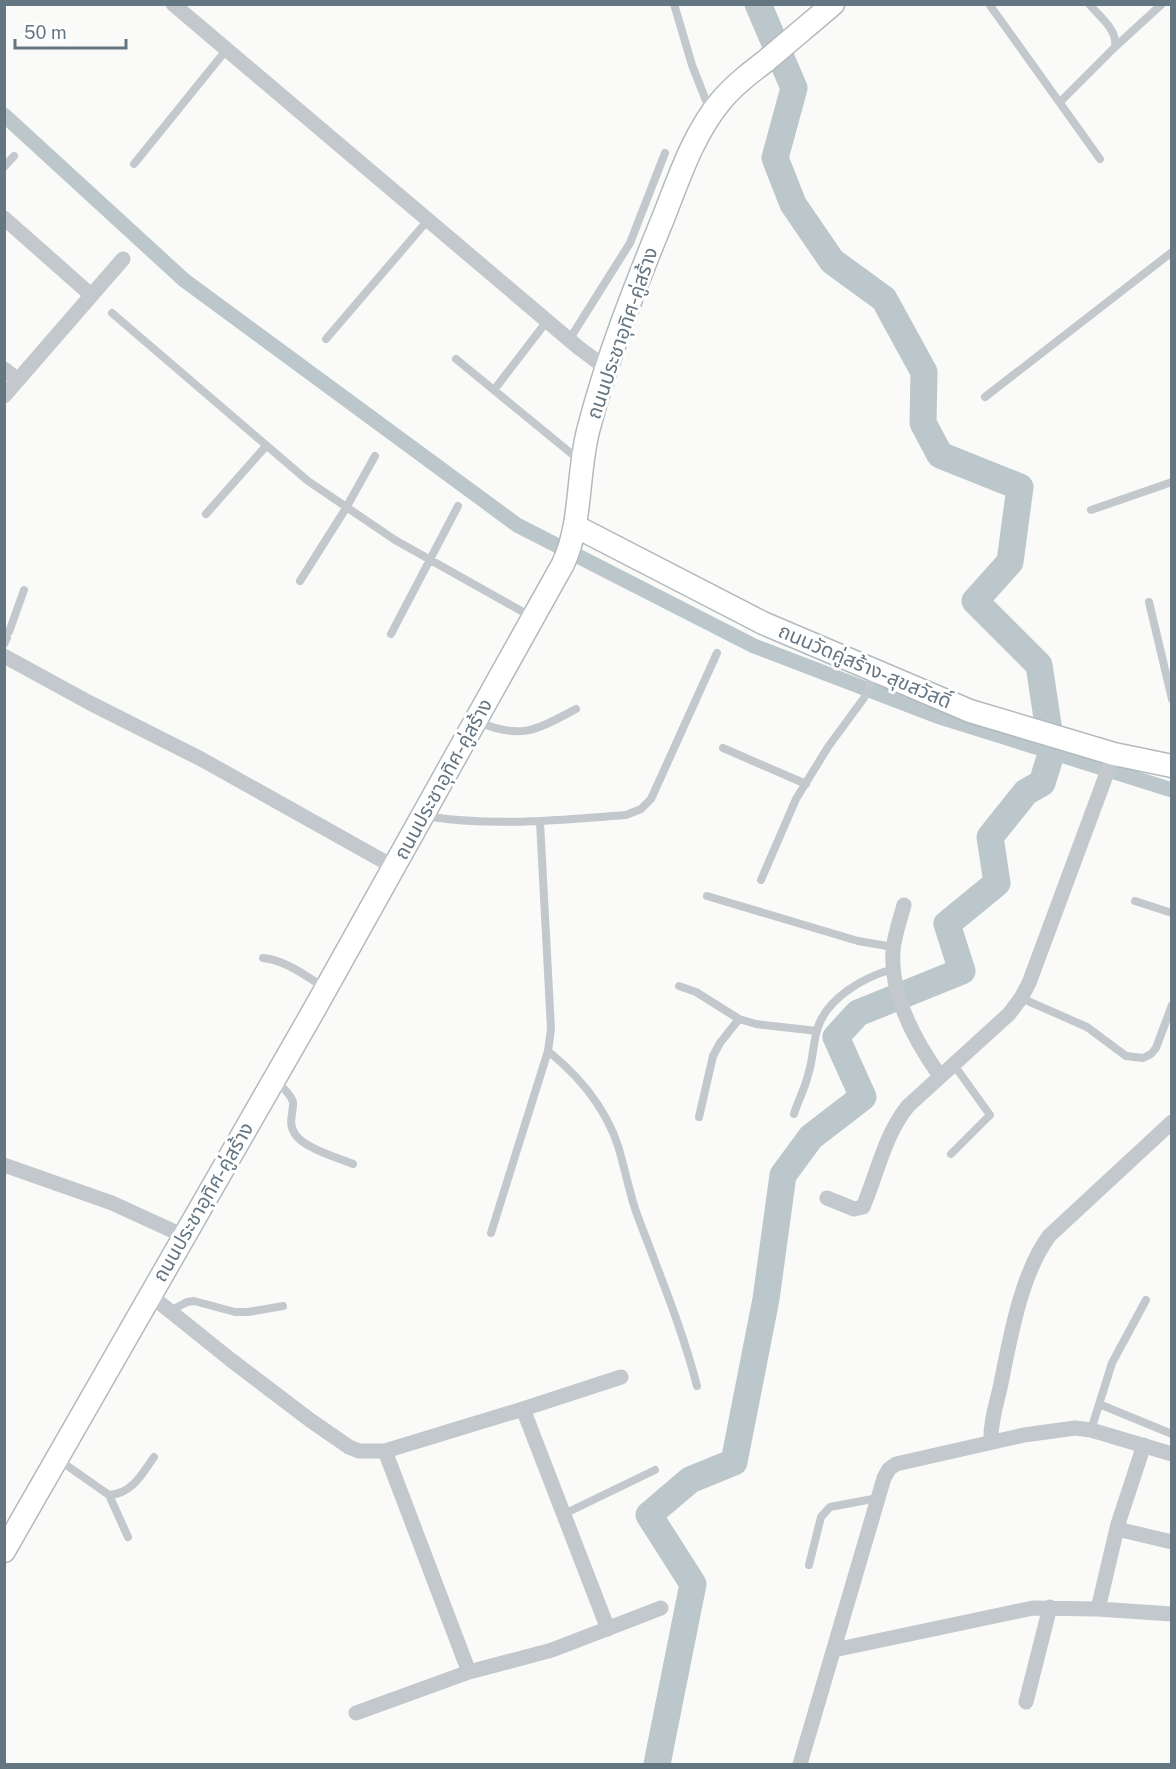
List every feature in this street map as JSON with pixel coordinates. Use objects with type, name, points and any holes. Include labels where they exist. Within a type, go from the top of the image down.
[{"type":"main road","name":"ถนนประชาอุทิศ-คู่สร้าง","points":[[4,1551],[326,989],[476,721],[570,545],[588,431],[606,368],[635,286],[689,155],[703,127],[735,86],[833,4]]},
{"type":"main road","name":"ถนนวัดคู่สร้าง-สุขสวัสดิ์","points":[[570,545],[763,623],[874,677],[970,711],[1114,754],[1172,766]]},
{"type":"street","points":[[173,4],[569,340],[606,368]]},
{"type":"street","points":[[4,218],[91,295]]},
{"type":"street","points":[[4,396],[123,259]]},
{"type":"street","points":[[4,369],[18,380]]},
{"type":"street","points":[[4,656],[90,703],[201,759],[394,867]]},
{"type":"street","points":[[827,1197],[854,1209],[863,1207],[882,1152],[896,1122],[908,1106],[1009,1014],[1021,998],[1029,983],[1114,754]]},
{"type":"street","points":[[904,905],[893,947],[896,988],[912,1032],[940,1076]]},
{"type":"street","points":[[990,1442],[1007,1353],[1027,1279],[1040,1249],[1049,1236],[1172,1122]]},
{"type":"street","points":[[4,1165],[112,1203],[184,1236]]},
{"type":"street","points":[[150,1295],[231,1360],[349,1447],[359,1451],[385,1451],[621,1377]]},
{"type":"street","points":[[523,1409],[608,1629]]},
{"type":"street","points":[[800,1764],[884,1478],[889,1469],[896,1464],[990,1442],[1075,1428],[1091,1430],[1172,1454]]},
{"type":"street","points":[[1098,1609],[1116,1529],[1144,1445]]},
{"type":"street","points":[[385,1451],[469,1672]]},
{"type":"street","points":[[1116,1529],[1172,1542]]},
{"type":"street","points":[[834,1650],[1013,1611],[1050,1607],[1172,1614]]},
{"type":"street","points":[[1026,1702],[1050,1607]]},
{"type":"street","points":[[356,1713],[469,1672],[552,1650],[661,1608]]},
{"type":"lane","points":[[674,4],[692,65],[711,114]]},
{"type":"lane","points":[[989,4],[1100,159]]},
{"type":"lane","points":[[1089,4],[1117,39],[1115,47]]},
{"type":"lane","points":[[1060,102],[1162,4]]},
{"type":"lane","points":[[134,164],[227,49]]},
{"type":"lane","points":[[569,340],[630,243],[666,153]]},
{"type":"lane","points":[[4,166],[14,156]]},
{"type":"lane","points":[[326,339],[428,220]]},
{"type":"lane","points":[[985,397],[1172,252]]},
{"type":"lane","points":[[112,313],[308,481],[395,540],[532,617]]},
{"type":"lane","points":[[494,390],[547,321]]},
{"type":"lane","points":[[456,359],[582,462]]},
{"type":"lane","points":[[206,514],[266,446]]},
{"type":"lane","points":[[300,581],[346,508],[375,456]]},
{"type":"lane","points":[[1091,510],[1172,482]]},
{"type":"lane","points":[[391,634],[458,506]]},
{"type":"lane","points":[[7,638],[24,590]]},
{"type":"lane","points":[[1149,602],[1172,699]]},
{"type":"lane","points":[[423,816],[459,822],[540,822],[626,815],[641,809],[651,799],[717,653]]},
{"type":"lane","points":[[761,880],[796,799],[864,698],[874,677]]},
{"type":"lane","points":[[476,721],[498,730],[526,732],[576,709]]},
{"type":"lane","points":[[723,748],[806,784]]},
{"type":"lane","points":[[491,1233],[549,1051],[551,1029],[540,822]]},
{"type":"lane","points":[[707,896],[858,940],[893,947]]},
{"type":"lane","points":[[1135,901],[1172,913]]},
{"type":"lane","points":[[263,958],[273,959],[326,989]]},
{"type":"lane","points":[[794,1114],[814,1053],[817,1031],[829,1007],[845,993],[878,973],[893,969]]},
{"type":"lane","points":[[679,987],[696,992],[739,1019],[756,1024],[817,1031]]},
{"type":"lane","points":[[1021,998],[1086,1027],[1126,1056],[1143,1058],[1156,1048],[1172,1005]]},
{"type":"lane","points":[[699,1117],[713,1056],[739,1019]]},
{"type":"lane","points":[[549,1051],[588,1088],[608,1122],[623,1162],[635,1209],[687,1347],[697,1386]]},
{"type":"lane","points":[[951,1154],[990,1115],[954,1065]]},
{"type":"lane","points":[[274,1079],[293,1102],[291,1114],[295,1135],[302,1142],[353,1164]]},
{"type":"lane","points":[[1091,1430],[1112,1363],[1146,1300]]},
{"type":"lane","points":[[170,1311],[194,1301],[235,1312],[283,1306]]},
{"type":"lane","points":[[1099,1404],[1172,1434]]},
{"type":"lane","points":[[110,1495],[117,1495],[134,1485],[154,1457]]},
{"type":"lane","points":[[57,1459],[110,1495],[128,1537]]},
{"type":"lane","points":[[564,1514],[655,1470]]},
{"type":"lane","points":[[810,1565],[821,1517],[825,1511],[830,1507],[878,1498]]},
{"type":"waterway","points":[[657,1764],[693,1584],[649,1515],[690,1480],[734,1462],[766,1299],[783,1175],[811,1137],[863,1097],[836,1037],[858,1013],[962,971],[947,924],[997,883],[990,837],[1026,792],[1042,783],[1052,751],[1039,665],[975,601],[1010,562],[1020,487],[940,455],[923,423],[924,372],[884,299],[832,261],[793,204],[775,158],[794,88],[758,4]]},
{"type":"waterway","points":[[4,115],[184,280],[517,525],[754,646],[937,716],[1172,790]]}]
